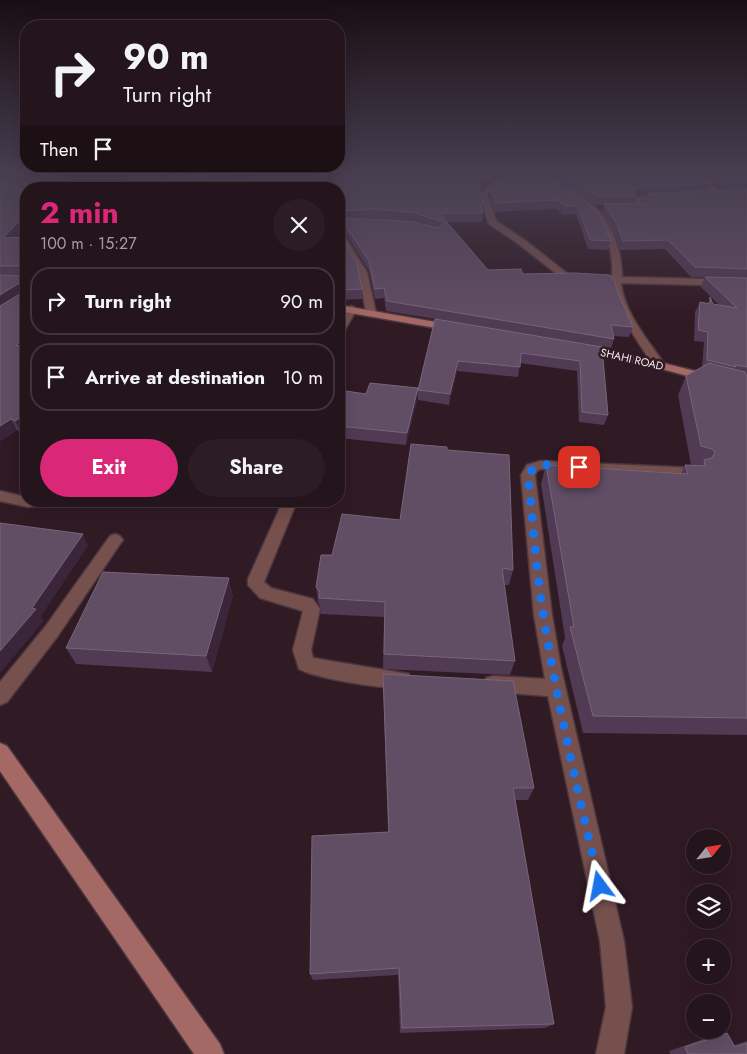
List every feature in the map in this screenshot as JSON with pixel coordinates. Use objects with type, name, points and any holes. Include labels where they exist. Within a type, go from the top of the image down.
[{"type":"street","points":[[491,220],[565,276],[616,280],[747,283]]},
{"type":"street","points":[[603,220],[609,232],[617,265],[616,280],[618,294],[627,313],[659,365]]},
{"type":"street","points":[[345,244],[363,272],[371,313]]},
{"type":"street","points":[[345,308],[468,330]]},
{"type":"street","points":[[345,321],[352,309]]},
{"type":"street","name":"SHAHI ROAD","points":[[572,346],[659,365],[747,388]]},
{"type":"street","points":[[610,1054],[619,1007],[612,940],[556,688],[543,615],[528,475],[532,468],[540,465],[696,473]]},
{"type":"street","points":[[0,496],[20,500]]},
{"type":"street","points":[[287,507],[256,579],[256,585],[266,593],[308,604],[312,609],[302,650],[306,663],[312,666],[383,679],[420,681]]},
{"type":"street","points":[[0,696],[51,632],[115,540]]},
{"type":"street","points":[[478,684],[556,688]]},
{"type":"street","points":[[0,753],[210,1054]]},
{"type":"building","points":[[0,220],[20,220],[3,238],[20,237],[20,266],[0,266]]},
{"type":"building","points":[[345,220],[391,220],[413,222],[438,228],[444,224],[437,220],[445,220],[488,270],[521,269],[523,274],[575,273],[610,275],[614,280],[633,327],[611,325],[614,339],[387,301],[384,288],[375,289],[369,261],[345,225]]},
{"type":"building","points":[[583,220],[602,220],[611,241],[590,240]]},
{"type":"building","points":[[615,220],[747,220],[747,269],[695,267],[668,240],[623,241]]},
{"type":"building","points":[[345,244],[357,263],[362,289],[345,290]]},
{"type":"building","points":[[0,275],[20,276],[20,283],[0,295]]},
{"type":"building","points":[[705,277],[747,278],[747,367],[735,365],[736,367],[707,360],[708,332],[698,330],[700,302],[710,304],[710,297],[713,304],[737,308]]},
{"type":"building","points":[[20,294],[20,342],[16,345],[20,346],[20,418],[15,421],[11,419],[0,426],[0,306]]},
{"type":"building","points":[[435,319],[602,347],[608,415],[582,412],[580,361],[521,353],[520,367],[458,361],[450,394],[418,390]]},
{"type":"building","points":[[709,363],[745,372],[747,377],[747,718],[593,716],[570,627],[574,627],[546,465],[688,474],[685,465],[705,466],[704,460],[712,458],[715,452],[712,449],[701,446],[686,376]]},
{"type":"building","points":[[370,383],[418,388],[407,433],[345,427],[345,391],[366,394]]},
{"type":"building","points":[[411,444],[447,447],[447,450],[509,455],[513,570],[502,568],[515,661],[384,654],[385,602],[319,598],[320,592],[316,587],[321,555],[332,555],[342,514],[400,520]]},
{"type":"building","points":[[0,523],[83,534],[32,608],[36,609],[0,651]]},
{"type":"building","points":[[103,572],[229,578],[206,656],[66,648]]},
{"type":"building","points":[[383,674],[513,681],[534,788],[513,788],[554,1024],[402,1028],[399,968],[310,974],[312,836],[389,832]]},
{"type":"building","points":[[709,1039],[730,1039],[735,1047],[747,1043],[747,1054],[688,1054],[685,1047]]},
{"type":"route","points":[[579,467],[540,465],[532,468],[528,475],[543,615],[552,668],[600,886]]}]
